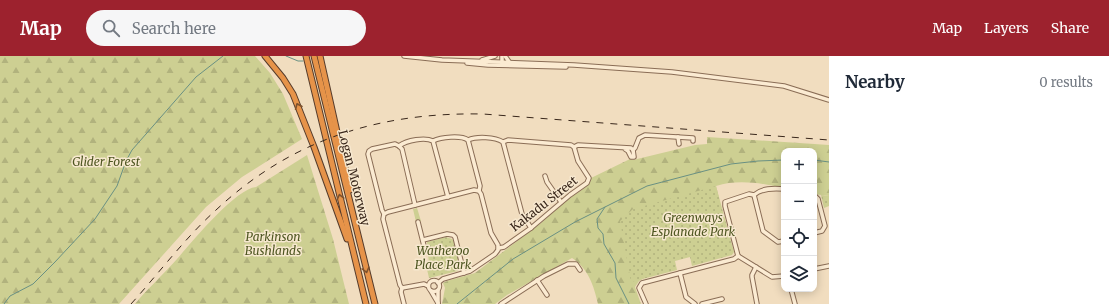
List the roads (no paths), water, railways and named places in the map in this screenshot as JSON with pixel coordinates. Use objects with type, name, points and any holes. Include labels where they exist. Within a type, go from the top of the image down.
[{"type":"highway","points":[[265,56],[283,78],[293,94],[314,147],[348,242],[352,248]]},
{"type":"highway","name":"Logan Motorway","points":[[306,56],[366,304]]},
{"type":"highway","name":"Logan Motorway","points":[[314,56],[374,304]]},
{"type":"highway","points":[[320,56],[354,204],[358,236]]},
{"type":"street","points":[[404,56],[433,60],[550,68],[583,66]]},
{"type":"street","points":[[418,56],[433,60]]},
{"type":"street","points":[[477,61],[496,56],[500,64]]},
{"type":"street","points":[[500,64],[502,56]]},
{"type":"street","points":[[505,56],[510,63]]},
{"type":"street","points":[[456,61],[477,61],[500,64],[510,63],[583,66],[658,71],[761,82],[784,86],[829,100]]},
{"type":"street","points":[[625,149],[632,157],[635,155],[633,150],[639,138],[645,136],[693,138],[693,141]]},
{"type":"street","points":[[399,146],[402,143],[417,140],[430,139],[433,141],[437,139],[457,137],[468,140],[473,138],[499,139],[503,142],[522,214],[531,228]]},
{"type":"street","points":[[678,137],[678,144]]},
{"type":"street","points":[[468,140],[480,186],[479,191],[482,194],[492,237],[499,248]]},
{"type":"street","points":[[503,142],[508,140],[571,144],[574,147],[578,145],[633,150]]},
{"type":"street","points":[[433,141],[448,197]]},
{"type":"street","points":[[404,304],[401,292],[402,288],[383,219],[384,214],[368,154],[372,149],[395,144],[402,149],[416,205]]},
{"type":"street","name":"Kakadu Street","points":[[438,282],[443,279],[464,274],[496,254],[499,248],[504,247],[531,228],[561,202],[587,183],[588,174],[578,161],[574,147]]},
{"type":"street","points":[[545,176],[547,182],[561,202]]},
{"type":"street","points":[[781,189],[774,188],[758,192],[754,195],[749,194],[728,200],[725,204],[738,256],[772,277],[781,276]]},
{"type":"street","points":[[384,214],[474,190],[479,191]]},
{"type":"street","points":[[754,195],[763,231],[778,242],[781,242]]},
{"type":"street","points":[[817,198],[825,226],[822,231],[817,232]]},
{"type":"street","points":[[418,222],[425,250]]},
{"type":"street","points":[[423,240],[447,234],[453,235],[455,237],[464,274]]},
{"type":"street","points":[[646,304],[640,292],[640,285],[734,259],[738,256]]},
{"type":"street","points":[[501,304],[537,280],[571,263],[576,264],[580,270]]},
{"type":"street","points":[[817,268],[829,266]]},
{"type":"street","points":[[756,267],[752,277],[757,304]]},
{"type":"street","points":[[680,273],[686,297],[695,304]]},
{"type":"street","points":[[537,280],[547,295]]},
{"type":"street","points":[[428,286],[432,281],[438,282],[440,286],[438,290],[438,304]]},
{"type":"street","points":[[402,288],[424,284],[428,286],[438,304]]},
{"type":"street","points":[[431,291],[434,292],[438,290]]},
{"type":"street","points":[[792,292],[795,304]]},
{"type":"street","points":[[702,304],[722,298]]},
{"type":"waterway","points":[[4,304],[10,296],[33,284],[95,219],[117,186],[126,161],[132,150],[196,77],[223,56]]},
{"type":"waterway","points":[[286,56],[298,61],[303,61]]},
{"type":"waterway","points":[[457,304],[513,259],[575,222],[647,186],[731,164],[781,160]]},
{"type":"waterway","points":[[817,160],[829,162]]},
{"type":"waterway","points":[[605,207],[597,219],[598,228],[603,234],[604,244],[615,263],[616,278],[629,304]]},
{"type":"railway","points":[[131,304],[194,232],[216,210],[245,185],[275,165],[307,148],[339,135],[373,125],[409,118],[483,114],[829,140]]},
{"type":"park label","name":"Glider Forest","points":[[106,162]]},
{"type":"park label","name":"Greenways Esplanade Park","points":[[693,225]]},
{"type":"park label","name":"Parkinson Bushlands","points":[[273,244]]},
{"type":"park label","name":"Watheroo Place Park","points":[[443,258]]}]
